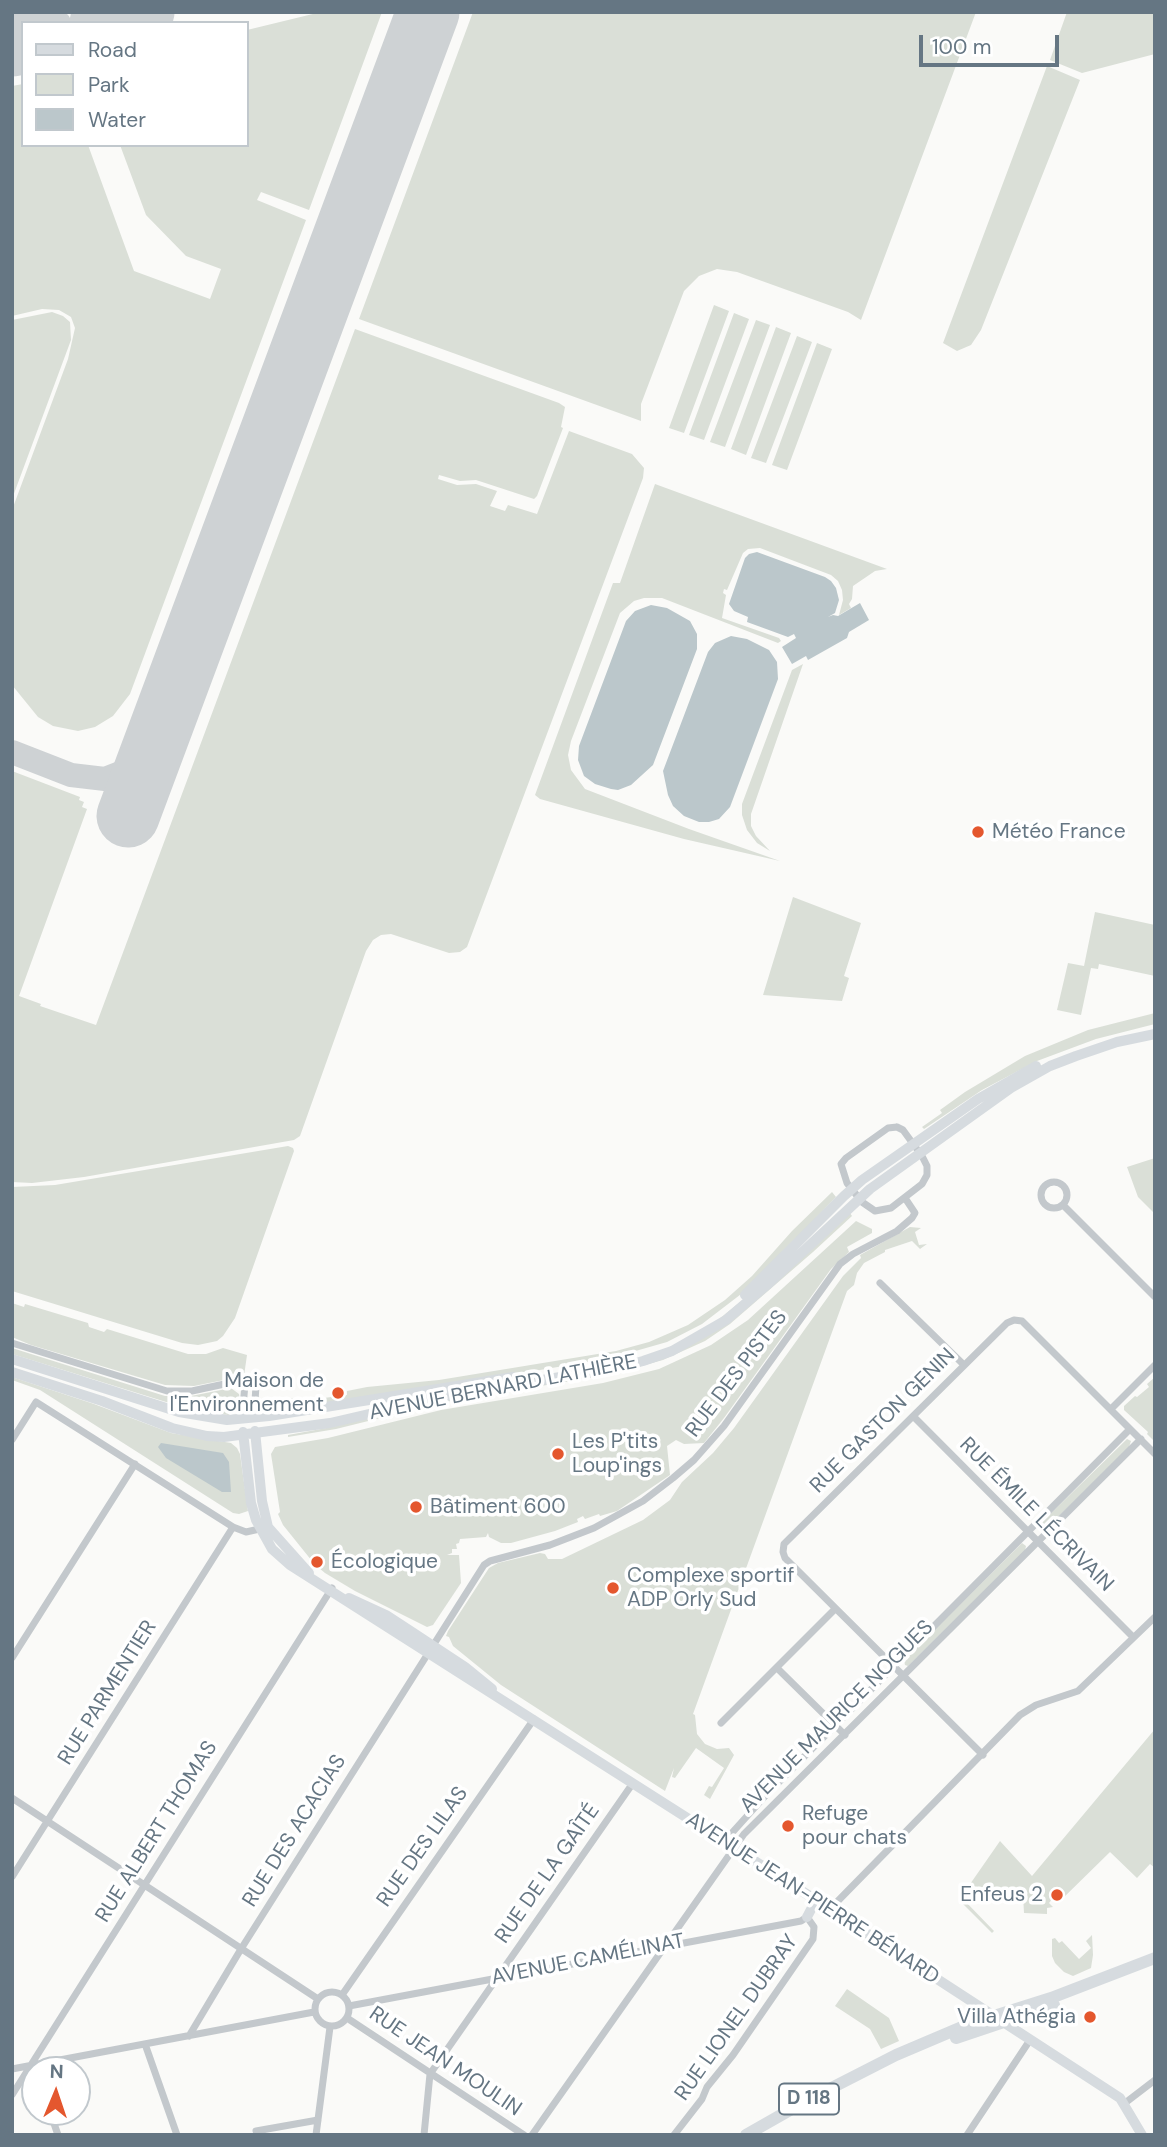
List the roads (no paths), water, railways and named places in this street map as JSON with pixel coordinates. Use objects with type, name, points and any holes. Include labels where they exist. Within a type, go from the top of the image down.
[{"type":"main road","name":"AVENUE BERNARD LATHIÈRE","points":[[12,1359],[196,1416],[248,1419],[634,1356],[671,1343],[703,1327],[741,1300],[855,1194],[978,1099],[1023,1072],[1089,1044],[1155,1027]]},
{"type":"main road","name":"AVENUE BERNARD LATHIÈRE","points":[[916,1148],[1040,1072],[1097,1048],[1155,1034]]},
{"type":"main road","name":"AVENUE BERNARD LATHIÈRE","points":[[12,1372],[181,1430],[219,1437],[330,1423],[451,1395],[621,1367],[672,1351],[702,1335],[746,1304],[855,1194]]},
{"type":"main road","name":"AVENUE JEAN-PIERRE BÉNARD","points":[[248,1419],[260,1487],[263,1528],[272,1549],[290,1565],[478,1677],[498,1697],[817,1900],[1125,2103]]},
{"type":"main road","points":[[807,1917],[817,1900]]},
{"type":"main road","name":"D 118","points":[[746,2135],[804,2102],[879,2065],[998,2020],[1082,1994],[1123,1971],[1155,1958]]},
{"type":"main road","points":[[1125,2103],[1142,2135]]},
{"type":"street","points":[[891,1127],[900,1128],[916,1148],[926,1162],[927,1175],[922,1184],[905,1198],[881,1212],[871,1209],[855,1194],[841,1168],[846,1158],[891,1127]]},
{"type":"street","name":"RUE DES PISTES","points":[[430,1650],[477,1574],[490,1561],[550,1545],[606,1522],[655,1492],[694,1460],[724,1426],[841,1264],[853,1254],[897,1231],[912,1218],[915,1213],[905,1198]]},
{"type":"street","points":[[1063,1205],[1155,1297]]},
{"type":"street","points":[[880,1283],[964,1365]]},
{"type":"street","name":"RUE GASTON GENIN","points":[[835,1609],[785,1558],[784,1544],[1007,1323],[1014,1320],[1026,1324],[1111,1409]]},
{"type":"street","points":[[12,1343],[167,1391],[192,1391],[229,1383],[256,1385],[248,1419]]},
{"type":"street","points":[[1155,1365],[1111,1409],[1155,1454]]},
{"type":"street","points":[[245,1384],[248,1419]]},
{"type":"street","points":[[12,1440],[36,1402],[233,1527],[246,1532],[263,1528]]},
{"type":"street","name":"RUE ÉMILE LÉCRIVAIN","points":[[914,1417],[1133,1637]]},
{"type":"street","name":"AVENUE MAURICE NOGUES","points":[[733,1847],[730,1835],[767,1794],[1130,1429]]},
{"type":"street","name":"AVENUE MAURICE NOGUES","points":[[733,1847],[1141,1439]]},
{"type":"street","points":[[12,1658],[135,1464]]},
{"type":"street","name":"RUE PARMENTIER","points":[[12,1877],[233,1527]]},
{"type":"street","name":"RUE ALBERT THOMAS","points":[[41,2056],[144,1886],[331,1590]]},
{"type":"street","points":[[721,1723],[835,1609],[983,1755]]},
{"type":"street","points":[[830,1909],[1028,1710],[1078,1691],[1155,1617]]},
{"type":"street","name":"RUE DES ACACIAS","points":[[189,2036],[241,1948],[430,1650]]},
{"type":"street","points":[[777,1668],[845,1735]]},
{"type":"street","name":"RUE DES LILAS","points":[[342,1995],[534,1719]]},
{"type":"street","name":"RUE DE LA GAÎTÉ","points":[[424,2135],[430,2074],[634,1783]]},
{"type":"street","points":[[12,1798],[318,1999]]},
{"type":"street","points":[[531,2135],[733,1847]]},
{"type":"street","name":"AVENUE CAMÉLINAT","points":[[349,2006],[801,1921],[807,1917]]},
{"type":"street","name":"RUE LIONEL DUBRAY","points":[[674,2135],[813,1939],[814,1927],[807,1917]]},
{"type":"street","points":[[331,1992],[342,1995],[349,2006],[347,2018],[340,2025],[330,2027],[320,2022],[314,2012],[318,1999],[331,1992]]},
{"type":"street","points":[[91,2056],[314,2012]]},
{"type":"street","name":"RUE JEAN MOULIN","points":[[347,2018],[521,2134]]},
{"type":"street","points":[[316,2135],[330,2027]]},
{"type":"street","points":[[967,2135],[1030,2040]]},
{"type":"street","points":[[145,2044],[177,2135]]},
{"type":"street","points":[[1125,2103],[1155,2080]]},
{"type":"street","points":[[256,2132],[318,2120]]},
{"type":"water","points":[[757,552],[831,581],[839,600],[835,613],[828,617],[838,616],[860,603],[869,620],[849,632],[847,638],[808,660],[806,656],[792,664],[782,647],[796,638],[794,634],[788,637],[747,622],[748,617],[734,611],[729,604],[745,558]]},
{"type":"water","points":[[651,605],[667,608],[690,621],[697,634],[697,649],[653,765],[631,785],[618,790],[611,789],[595,784],[584,776],[578,760],[579,746],[626,621],[635,611]]},
{"type":"water","points":[[731,636],[747,639],[769,650],[777,662],[778,679],[730,807],[719,819],[699,822],[684,816],[673,806],[663,771],[708,652],[715,643]]},
{"type":"water","points":[[161,1443],[223,1453],[229,1462],[231,1492],[222,1492],[166,1458],[158,1447]]},
{"type":"place","name":"Météo France","points":[[978,832]]},
{"type":"place","name":"Maison de l'Environnement","points":[[338,1393]]},
{"type":"place","name":"Les P'tits Loup'ings","points":[[558,1454]]},
{"type":"place","name":"Bâtiment 600","points":[[416,1507]]},
{"type":"place","name":"Écologique","points":[[317,1562]]},
{"type":"place","name":"Complexe sportif ADP Orly Sud","points":[[613,1588]]},
{"type":"place","name":"Refuge pour chats","points":[[788,1826]]},
{"type":"place","name":"Enfeus 2","points":[[1057,1895]]},
{"type":"place","name":"Villa Athégia","points":[[1090,2017]]}]
